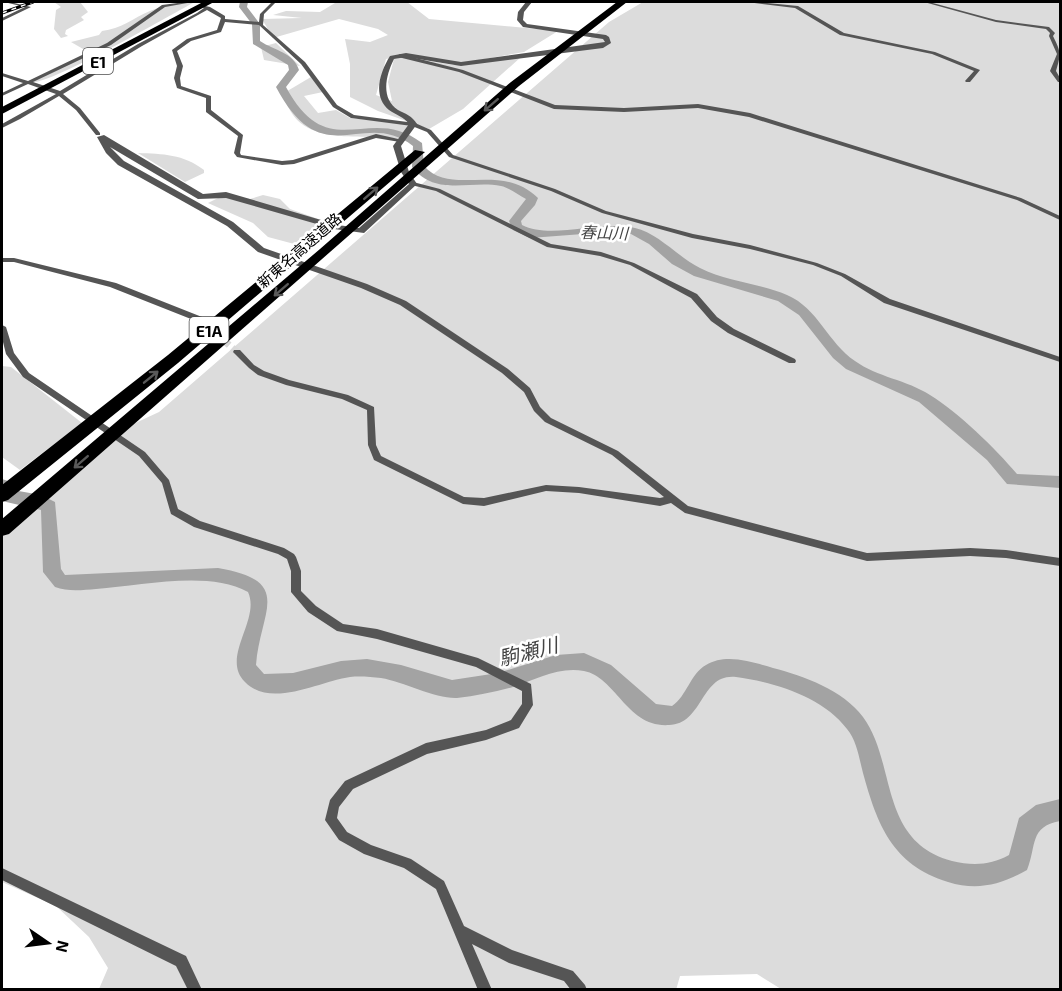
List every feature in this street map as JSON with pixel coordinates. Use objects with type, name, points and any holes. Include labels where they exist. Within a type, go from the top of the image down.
[{"type":"highway","name":"新東名高速道路","points":[[2,529],[125,424],[527,62],[610,2]]},
{"type":"highway","name":"新東名高速道路","points":[[465,117],[622,2]]},
{"type":"highway","name":"E1","points":[[2,105],[197,5]]},
{"type":"highway","name":"E1","points":[[2,111],[197,5]]},
{"type":"highway","name":"新東名高速道路","points":[[2,495],[318,249]]},
{"type":"street","points":[[2,20],[29,8],[6,2]]},
{"type":"street","points":[[261,24],[262,14],[274,2]]},
{"type":"street","points":[[413,123],[409,117],[391,109],[383,94],[384,72],[392,57],[400,56],[461,64],[606,41],[525,26],[520,20],[521,12],[528,2]]},
{"type":"street","points":[[749,2],[794,6],[809,12],[842,34],[933,53],[964,63],[977,70],[968,81]]},
{"type":"street","points":[[926,2],[996,21],[1047,28],[1053,33],[1051,36],[1059,54],[1053,71],[1060,81]]},
{"type":"street","points":[[2,126],[132,49],[185,24],[197,5]]},
{"type":"street","points":[[2,95],[110,44],[164,6],[197,5],[223,16],[223,20],[219,31],[189,40],[174,51],[180,66],[177,84],[179,87],[209,97],[211,102],[208,111],[241,136],[237,153],[239,156],[282,163],[294,162],[376,136],[400,140]]},
{"type":"street","points":[[223,20],[261,24],[273,38],[303,63],[330,101],[353,117],[413,123],[429,131],[451,156],[543,186],[604,212],[692,236],[750,247],[815,264],[843,275],[887,301],[1060,360]]},
{"type":"street","points":[[400,56],[461,71],[554,107],[624,110],[698,106],[727,110],[776,122],[805,134],[1019,199],[1060,218]]},
{"type":"street","points":[[2,74],[59,93],[78,109],[109,151],[121,163],[230,224],[261,250],[403,303],[505,372],[527,390],[537,409],[548,420],[615,453],[686,509],[867,557],[970,552],[1006,554],[1060,562]]},
{"type":"street","points":[[413,123],[397,146],[405,172],[413,184],[438,190],[549,246],[602,254],[632,264],[694,296],[714,319],[730,331],[792,361]]},
{"type":"street","points":[[100,136],[201,197],[226,195],[356,231],[365,230],[413,184]]},
{"type":"street","points":[[2,260],[15,260],[113,285],[199,319]]},
{"type":"street","points":[[2,327],[10,354],[26,375],[142,454],[166,482],[174,511],[197,524],[280,551],[291,557],[296,572],[296,592],[312,609],[341,628],[377,634],[478,663],[527,688],[528,705],[515,724],[486,735],[426,749],[378,769],[349,785],[334,804],[331,820],[343,836],[368,850],[408,863],[440,885],[485,990]]},
{"type":"street","points":[[237,352],[260,373],[302,387],[358,400],[371,409],[372,445],[377,458],[463,500],[484,502],[546,488],[579,490],[660,502],[672,499]]},
{"type":"street","points":[[2,874],[181,961],[195,990]]},
{"type":"street","points":[[461,931],[509,956],[568,976],[580,990]]},
{"type":"shaded area","points":[[54,2],[80,2],[88,12],[81,17],[84,20],[66,30],[65,34],[68,36],[61,38],[54,29],[56,10],[61,7]]},
{"type":"shaded area","points":[[333,2],[407,2],[429,19],[558,31],[524,52],[468,62],[407,54],[386,59],[376,95],[392,101],[388,82],[394,59],[403,57],[454,65],[521,57],[463,109],[429,129],[378,111],[350,97],[350,64],[345,39],[370,42],[388,35],[378,29],[339,19],[273,38],[262,19],[302,18],[273,15],[286,11],[320,12],[335,3]]},
{"type":"shaded area","points":[[643,2],[1060,2],[1060,989],[781,989],[757,974],[680,976],[676,990],[99,989],[108,968],[89,937],[56,906],[2,882],[2,534],[129,426],[159,412],[609,22]]},
{"type":"shaded area","points":[[193,3],[84,62],[42,80],[31,82],[90,53],[71,42],[99,35],[102,31],[121,26],[161,7]]},
{"type":"shaded area","points":[[276,43],[300,66],[264,60],[261,47]]},
{"type":"shaded area","points":[[311,77],[323,92],[304,96],[318,113],[336,110],[350,118],[411,124],[402,139],[331,135],[315,131],[301,123],[290,111],[284,93]]},
{"type":"shaded area","points":[[138,153],[180,158],[204,170],[204,173],[185,182]]},
{"type":"shaded area","points":[[224,195],[250,199],[263,195],[280,199],[290,209],[324,221],[298,245],[268,237],[253,223],[208,203]]},
{"type":"shaded area","points":[[2,366],[11,367],[82,423],[20,470],[2,457]]},
{"type":"waterway","name":"春山川","points":[[244,2],[243,7],[256,24],[256,42],[284,56],[292,64],[294,70],[281,87],[294,108],[309,125],[333,132],[394,132],[407,137],[418,145],[418,167],[426,176],[436,181],[447,183],[497,182],[511,185],[532,198],[531,203],[522,210],[515,221],[517,227],[530,234],[596,229],[633,231],[653,241],[676,261],[699,273],[783,298],[804,312],[838,355],[851,366],[924,398],[993,456],[1013,480],[1060,482]]},
{"type":"waterway","name":"駒瀬川","points":[[2,485],[7,496],[41,501],[49,507],[52,572],[61,582],[80,583],[191,574],[218,575],[239,579],[254,587],[259,597],[259,609],[247,665],[250,675],[260,682],[281,684],[351,668],[367,668],[401,674],[452,689],[498,682],[556,663],[574,661],[595,665],[639,705],[650,712],[662,716],[673,716],[682,711],[705,678],[713,671],[730,668],[757,672],[808,689],[826,698],[850,717],[863,739],[882,800],[897,833],[907,847],[936,867],[974,876],[989,875],[1003,870],[1019,862],[1027,826],[1044,813],[1060,810]]},
{"type":"tunnel","points":[[199,319],[237,352]]},
{"type":"railway","points":[[2,13],[33,2]]}]
